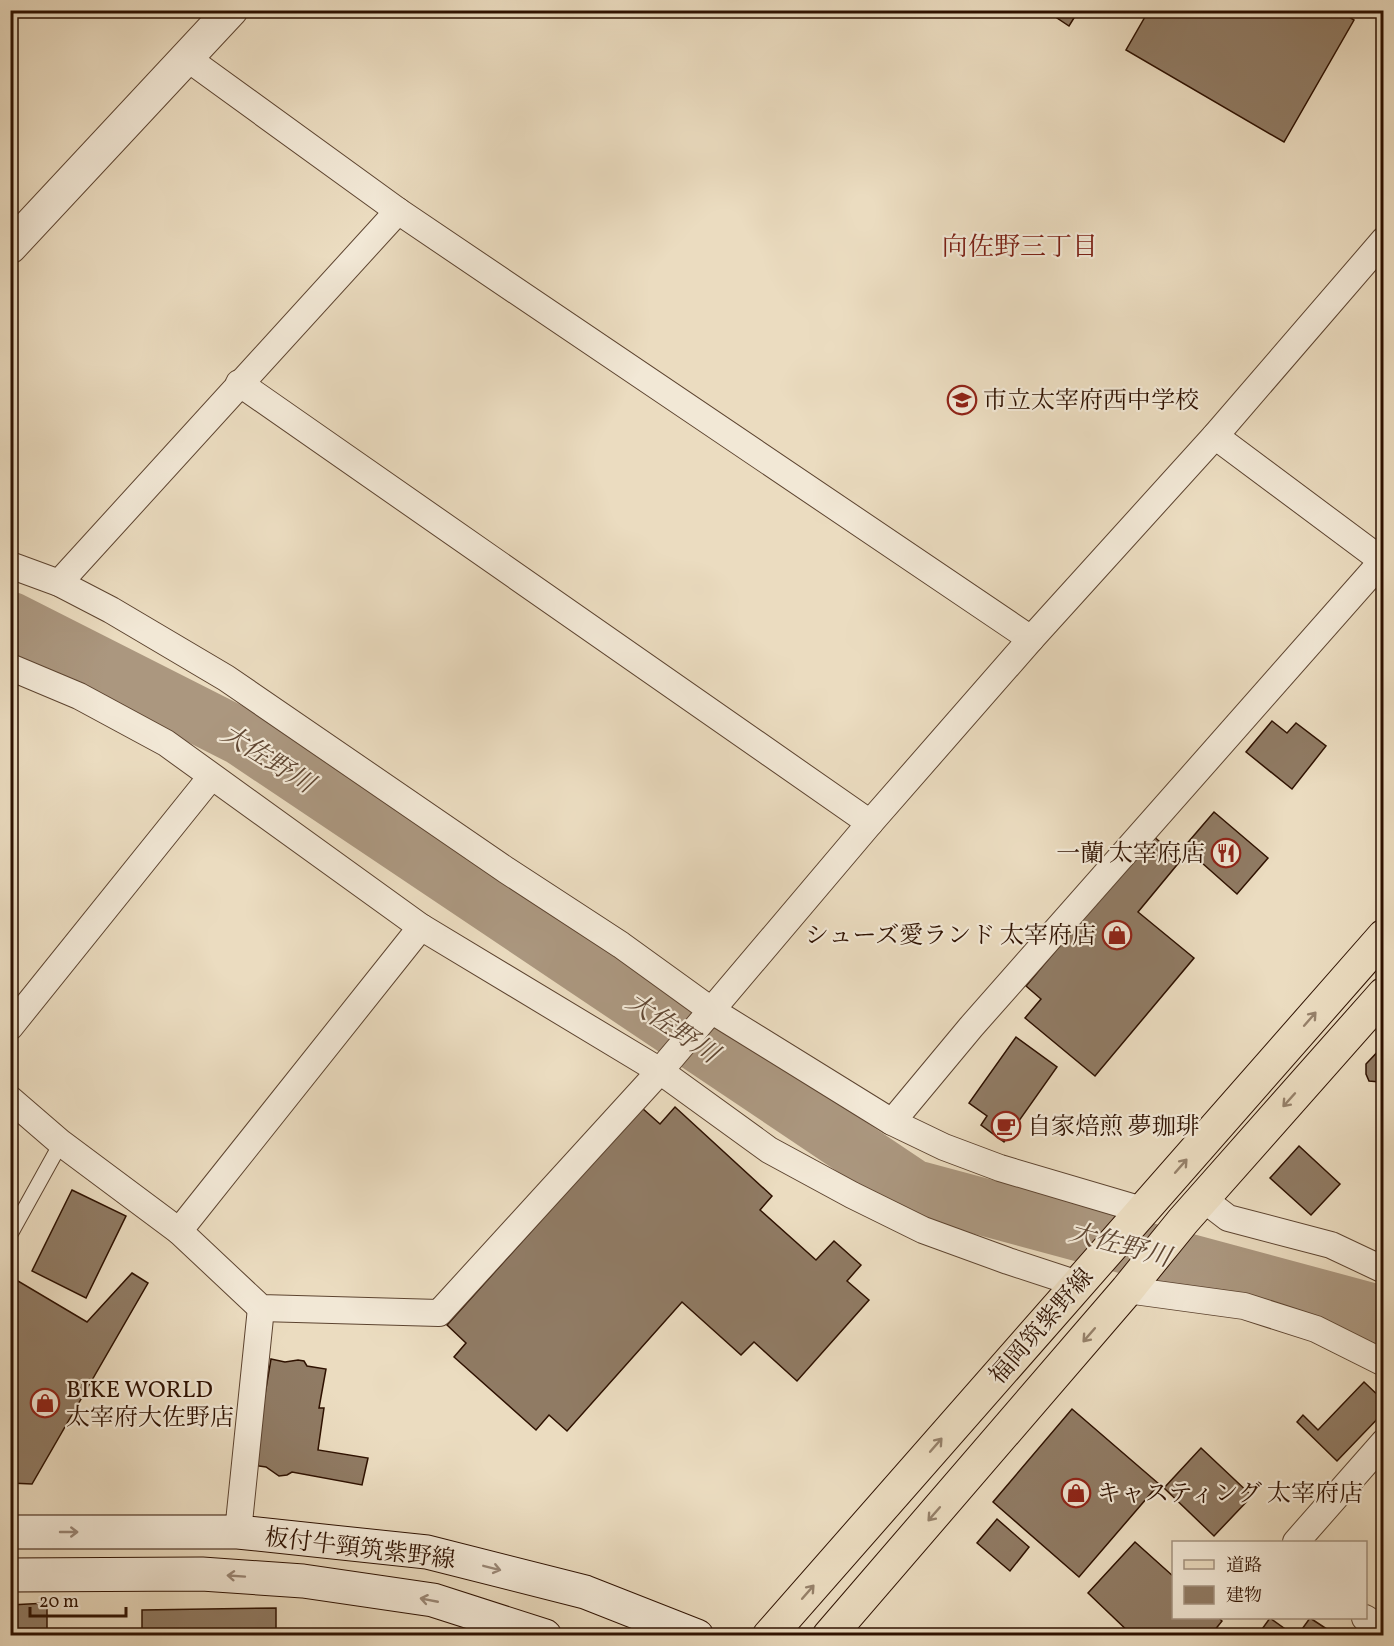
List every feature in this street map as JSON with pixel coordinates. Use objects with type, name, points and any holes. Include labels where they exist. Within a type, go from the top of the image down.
[{"type":"main road","points":[[10,247],[231,10]]},
{"type":"main road","name":"福岡筑紫野線","points":[[769,1635],[1383,936]]},
{"type":"main road","name":"福岡筑紫野線","points":[[829,1635],[1127,1290],[1193,1209],[1383,994]]},
{"type":"main road","name":"板付牛頸筑紫野線","points":[[10,1532],[238,1532],[427,1552],[585,1592],[697,1635]]},
{"type":"main road","name":"板付牛頸筑紫野線","points":[[10,1575],[202,1574],[303,1581],[433,1600],[545,1635]]},
{"type":"street","points":[[187,58],[398,211],[1031,639]]},
{"type":"street","points":[[59,583],[398,211]]},
{"type":"street","points":[[10,1099],[61,1143],[179,1231],[261,1308],[439,1312],[660,1071],[870,823],[1031,639],[1215,436],[1383,240]]},
{"type":"street","points":[[239,383],[870,823]]},
{"type":"street","points":[[892,1122],[987,1009],[1383,561],[1215,436]]},
{"type":"street","points":[[10,565],[59,583],[111,610],[226,678],[506,870],[621,945],[711,1010],[892,1122],[944,1147],[1000,1168],[1142,1210]]},
{"type":"street","points":[[10,667],[79,696],[166,743],[421,927],[660,1071],[769,1150],[923,1230],[1078,1284]]},
{"type":"street","points":[[10,1028],[211,777]]},
{"type":"street","points":[[179,1231],[421,927]]},
{"type":"street","points":[[1193,1209],[1331,1245],[1383,1270]]},
{"type":"street","points":[[1127,1290],[1244,1306],[1316,1329],[1383,1363]]},
{"type":"street","points":[[238,1532],[261,1308]]},
{"type":"street","points":[[1297,1541],[1383,1442]]},
{"type":"street","points":[[1367,1618],[1383,1630]]},
{"type":"lane","points":[[10,1235],[61,1143]]},
{"type":"building","points":[[1045,10],[1079,10],[1069,26]]},
{"type":"building","points":[[1149,10],[1338,10],[1354,20],[1284,142],[1126,50]]},
{"type":"building","points":[[1272,721],[1287,733],[1296,723],[1326,746],[1292,789],[1246,752]]},
{"type":"building","name":"一蘭 太宰府店","points":[[1214,812],[1268,858],[1237,894],[1184,847]]},
{"type":"building","name":"シューズ愛ランド 太宰府店","points":[[1152,835],[1181,860],[1138,912],[1194,958],[1095,1076],[1025,1018],[1041,999],[1026,986]]},
{"type":"building","points":[[1016,1037],[1057,1067],[1004,1142],[981,1125],[987,1116],[969,1103]]},
{"type":"building","points":[[1384,1045],[1384,1085],[1380,1082],[1369,1081],[1366,1064]]},
{"type":"building","points":[[675,1107],[772,1196],[760,1210],[816,1260],[834,1241],[861,1265],[847,1281],[869,1300],[797,1381],[754,1342],[741,1355],[682,1302],[567,1431],[549,1415],[536,1430],[454,1357],[466,1343],[447,1325],[642,1108],[660,1124]]},
{"type":"building","points":[[1299,1146],[1340,1184],[1311,1215],[1270,1178]]},
{"type":"building","points":[[72,1190],[126,1216],[86,1298],[32,1271]]},
{"type":"building","name":"BIKE WORLD 太宰府大佐野店","points":[[132,1273],[148,1283],[32,1484],[10,1483],[10,1282],[13,1278],[87,1322]]},
{"type":"building","points":[[271,1359],[285,1362],[304,1361],[307,1366],[326,1369],[319,1408],[324,1408],[318,1450],[368,1458],[362,1485],[292,1472],[279,1476],[266,1467],[253,1465]]},
{"type":"building","points":[[1364,1382],[1384,1401],[1384,1412],[1337,1461],[1297,1422],[1303,1415],[1318,1430]]},
{"type":"building","name":"キャスティング 太宰府店","points":[[1072,1409],[1159,1484],[1079,1577],[993,1502]]},
{"type":"building","points":[[1201,1448],[1252,1496],[1214,1536],[1164,1488]]},
{"type":"building","points":[[997,1519],[1029,1547],[1010,1571],[977,1543]]},
{"type":"building","points":[[1135,1542],[1172,1575],[1172,1619],[1220,1619],[1222,1621],[1210,1636],[1133,1636],[1088,1593]]},
{"type":"building","points":[[47,1603],[47,1636],[10,1636],[10,1605]]},
{"type":"building","points":[[276,1608],[276,1636],[142,1636],[142,1610]]},
{"type":"building","points":[[1271,1619],[1295,1636],[1257,1636]]},
{"type":"building","points":[[1309,1619],[1333,1633],[1331,1636],[1297,1636]]},
{"type":"waterway","name":"大佐野川","points":[[10,620],[241,737],[913,1188],[1373,1312],[1384,1319]]},
{"type":"place","name":"市立太宰府西中学校","points":[[962,400]]},
{"type":"place","name":"一蘭 太宰府店","points":[[1226,853]]},
{"type":"place","name":"シューズ愛ランド 太宰府店","points":[[1117,935]]},
{"type":"place","name":"自家焙煎 夢珈琲","points":[[1006,1126]]},
{"type":"place","name":"BIKE WORLD 太宰府大佐野店","points":[[45,1403]]},
{"type":"place","name":"キャスティング 太宰府店","points":[[1076,1493]]},
{"type":"district","name":"向佐野三丁目","points":[[1020,246]]}]
